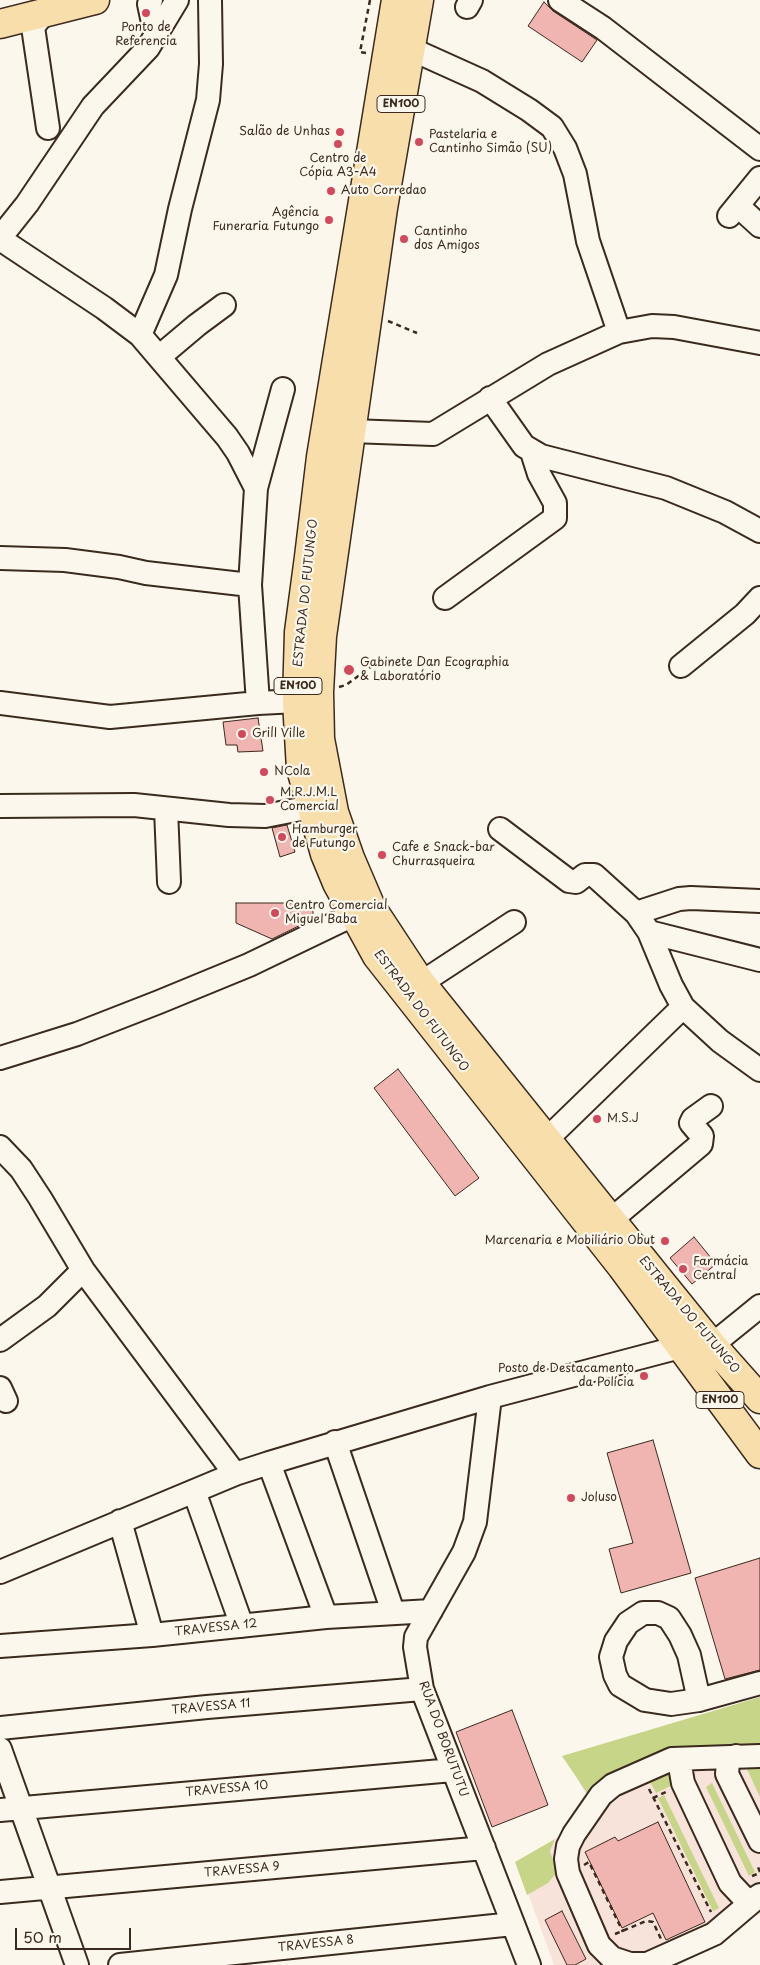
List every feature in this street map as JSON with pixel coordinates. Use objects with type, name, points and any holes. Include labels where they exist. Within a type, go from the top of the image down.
[{"type":"main road","points":[[0,24],[95,0]]},
{"type":"main road","name":"ESTRADA DO FUTUNGO","points":[[419,0],[367,312],[323,626],[308,697],[301,769],[334,876],[353,915],[377,956],[622,1267],[760,1454]]},
{"type":"main road","name":"ESTRADA DO FUTUNGO","points":[[393,4],[321,457],[300,632],[308,697],[320,739],[334,812],[350,858],[371,907],[421,983],[712,1346],[754,1392]]},
{"type":"street","points":[[151,0],[149,4],[156,36]]},
{"type":"street","points":[[177,0],[156,36],[93,106],[27,204],[0,239],[104,308],[140,335],[226,437],[238,453],[256,488]]},
{"type":"street","points":[[140,335],[166,275],[180,209],[208,100],[211,64],[210,0]]},
{"type":"street","points":[[560,0],[603,28],[760,149]]},
{"type":"street","points":[[44,13],[33,27],[48,128]]},
{"type":"street","points":[[411,49],[482,81],[529,110],[552,127],[565,148],[575,174],[588,241],[618,332]]},
{"type":"street","points":[[760,178],[734,211],[760,226]]},
{"type":"street","points":[[159,357],[197,325],[224,306]]},
{"type":"street","points":[[350,431],[433,434],[548,364],[618,332],[652,326],[674,327],[760,343]]},
{"type":"street","points":[[258,703],[250,585],[256,488],[282,389]]},
{"type":"street","points":[[490,398],[524,446],[532,452],[666,488],[725,512],[760,531]]},
{"type":"street","points":[[446,598],[555,518],[555,503],[539,474],[532,452]]},
{"type":"street","points":[[0,558],[65,560],[119,567],[146,573],[250,585]]},
{"type":"street","points":[[681,666],[745,614],[760,598]]},
{"type":"street","points":[[0,703],[110,717],[308,697]]},
{"type":"street","points":[[0,806],[134,805],[229,815],[265,816],[311,806]]},
{"type":"street","points":[[166,809],[169,882]]},
{"type":"street","points":[[500,829],[569,881],[576,882],[585,875],[594,875],[636,913],[649,932],[671,985],[683,1007],[720,1041],[760,1070]]},
{"type":"street","points":[[636,913],[679,899],[760,901]]},
{"type":"street","points":[[0,1058],[76,1034],[159,1002],[250,964],[353,915]]},
{"type":"street","points":[[421,983],[514,922]]},
{"type":"street","points":[[649,932],[760,960]]},
{"type":"street","points":[[546,1140],[683,1007]]},
{"type":"street","points":[[612,1219],[701,1144],[702,1136],[692,1124],[693,1119],[712,1106]]},
{"type":"street","points":[[0,1147],[21,1168],[83,1270],[235,1474]]},
{"type":"street","points":[[0,1340],[46,1306],[83,1270]]},
{"type":"street","points":[[712,1346],[760,1306]]},
{"type":"street","points":[[0,1572],[235,1474],[335,1442],[490,1397],[680,1347]]},
{"type":"street","name":"RUA DO BORUTUTU","points":[[490,1397],[475,1522],[464,1552],[416,1637],[415,1647],[422,1689],[529,1965]]},
{"type":"street","points":[[335,1442],[393,1612]]},
{"type":"street","points":[[269,1463],[326,1617]]},
{"type":"street","points":[[194,1491],[242,1626]]},
{"type":"street","points":[[120,1521],[152,1635]]},
{"type":"street","name":"TRAVESSA 12","points":[[0,1646],[152,1635],[326,1617],[431,1611]]},
{"type":"street","points":[[699,1700],[689,1655],[680,1635],[669,1618],[658,1613],[643,1613],[628,1623],[616,1640],[611,1656],[614,1676],[620,1685],[631,1694],[659,1703],[699,1700],[760,1683]]},
{"type":"street","name":"TRAVESSA 11","points":[[0,1728],[207,1707],[422,1689]]},
{"type":"street","points":[[0,1749],[10,1808],[49,1887],[77,1965]]},
{"type":"street","points":[[736,1756],[728,1762],[727,1774],[760,1841]]},
{"type":"street","points":[[760,1756],[672,1760],[612,1785],[601,1795],[568,1846],[566,1859],[568,1873],[599,1945],[612,1958],[630,1964],[646,1964],[714,1934],[760,1896]]},
{"type":"street","points":[[688,1759],[680,1766],[683,1784],[730,1883],[746,1900],[753,1900],[760,1896]]},
{"type":"street","name":"TRAVESSA 10","points":[[10,1808],[453,1770]]},
{"type":"street","name":"TRAVESSA 9","points":[[0,1892],[484,1848]]},
{"type":"street","name":"TRAVESSA 8","points":[[120,1965],[513,1924]]},
{"type":"path","points":[[367,312],[417,333]]},
{"type":"path","points":[[308,697],[346,685],[372,666]]},
{"type":"path","points":[[665,1792],[669,1800]]},
{"type":"path","points":[[653,1798],[659,1811],[661,1810],[713,1915]]},
{"type":"path","points":[[581,1861],[583,1865],[589,1862],[623,1932]]},
{"type":"path","points":[[760,1866],[758,1867],[760,1872]]},
{"type":"path","points":[[611,1931],[618,1935],[646,1921],[653,1922],[664,1942]]},
{"type":"shaded area","points":[[760,1697],[760,1914],[650,1965],[554,1965],[517,1863],[574,1827],[590,1802],[566,1757]]},
{"type":"green space","points":[[760,1697],[760,1748],[670,1750],[591,1799],[562,1756]]},
{"type":"green space","points":[[760,1762],[760,1797],[746,1767],[734,1772],[735,1765]]},
{"type":"green space","points":[[666,1765],[677,1783],[656,1793],[646,1774]]},
{"type":"green space","points":[[712,1783],[755,1872],[749,1876],[706,1787]]},
{"type":"green space","points":[[664,1795],[719,1908],[713,1911],[658,1798]]},
{"type":"green space","points":[[555,1839],[550,1851],[557,1872],[548,1883],[527,1895],[515,1862]]},
{"type":"building","points":[[544,2],[553,11],[597,40],[582,62],[528,26]]},
{"type":"building","name":"Grill Ville","points":[[258,718],[263,751],[238,752],[237,745],[226,745],[223,722]]},
{"type":"building","name":"Hamburger de Futungo","points":[[287,825],[295,852],[280,857],[272,828]]},
{"type":"building","name":"Centro Comercial Miguel Baba","points":[[236,903],[313,903],[313,919],[272,939],[236,923]]},
{"type":"building","points":[[398,1069],[479,1178],[455,1196],[374,1088]]},
{"type":"building","points":[[694,1237],[716,1264],[692,1284],[670,1258]]},
{"type":"building","points":[[653,1440],[691,1573],[621,1593],[609,1549],[633,1543],[607,1453]]},
{"type":"building","points":[[760,1558],[760,1670],[725,1679],[695,1578]]},
{"type":"building","points":[[512,1710],[548,1805],[492,1827],[456,1732]]},
{"type":"building","points":[[658,1822],[705,1922],[666,1940],[653,1913],[622,1928],[585,1852],[615,1837],[618,1841]]},
{"type":"building","points":[[562,1911],[586,1959],[575,1965],[567,1965],[545,1920]]},
{"type":"place","name":"Ponto de Referencia","points":[[146,13]]},
{"type":"place","name":"Salão de Unhas","points":[[340,132]]},
{"type":"place","name":"Pastelaria e Cantinho Simão (SU)","points":[[419,142]]},
{"type":"place","name":"Centro de Cópia A3-A4","points":[[338,144]]},
{"type":"place","name":"Auto Corredao","points":[[331,191]]},
{"type":"place","name":"Agência Funeraria Futungo","points":[[329,220]]},
{"type":"place","name":"Cantinho dos Amigos","points":[[404,239]]},
{"type":"place","name":"Gabinete Dan Ecographia & Laboratório","points":[[349,670]]},
{"type":"place","name":"Grill Ville","points":[[242,734]]},
{"type":"place","name":"NCola","points":[[264,772]]},
{"type":"place","name":"M.R.J.M.L Comercial","points":[[270,800]]},
{"type":"place","name":"Hamburger de Futungo","points":[[282,837]]},
{"type":"place","name":"Cafe e Snack-bar Churrasqueira","points":[[382,855]]},
{"type":"place","name":"Centro Comercial Miguel Baba","points":[[275,913]]},
{"type":"place","name":"M.S.J","points":[[597,1119]]},
{"type":"place","name":"Marcenaria e Mobiliário Obut","points":[[665,1241]]},
{"type":"place","name":"Farmácia Central","points":[[683,1269]]},
{"type":"place","name":"Posto de Destacamento da Polícia","points":[[644,1376]]},
{"type":"place","name":"Joluso","points":[[571,1498]]}]
